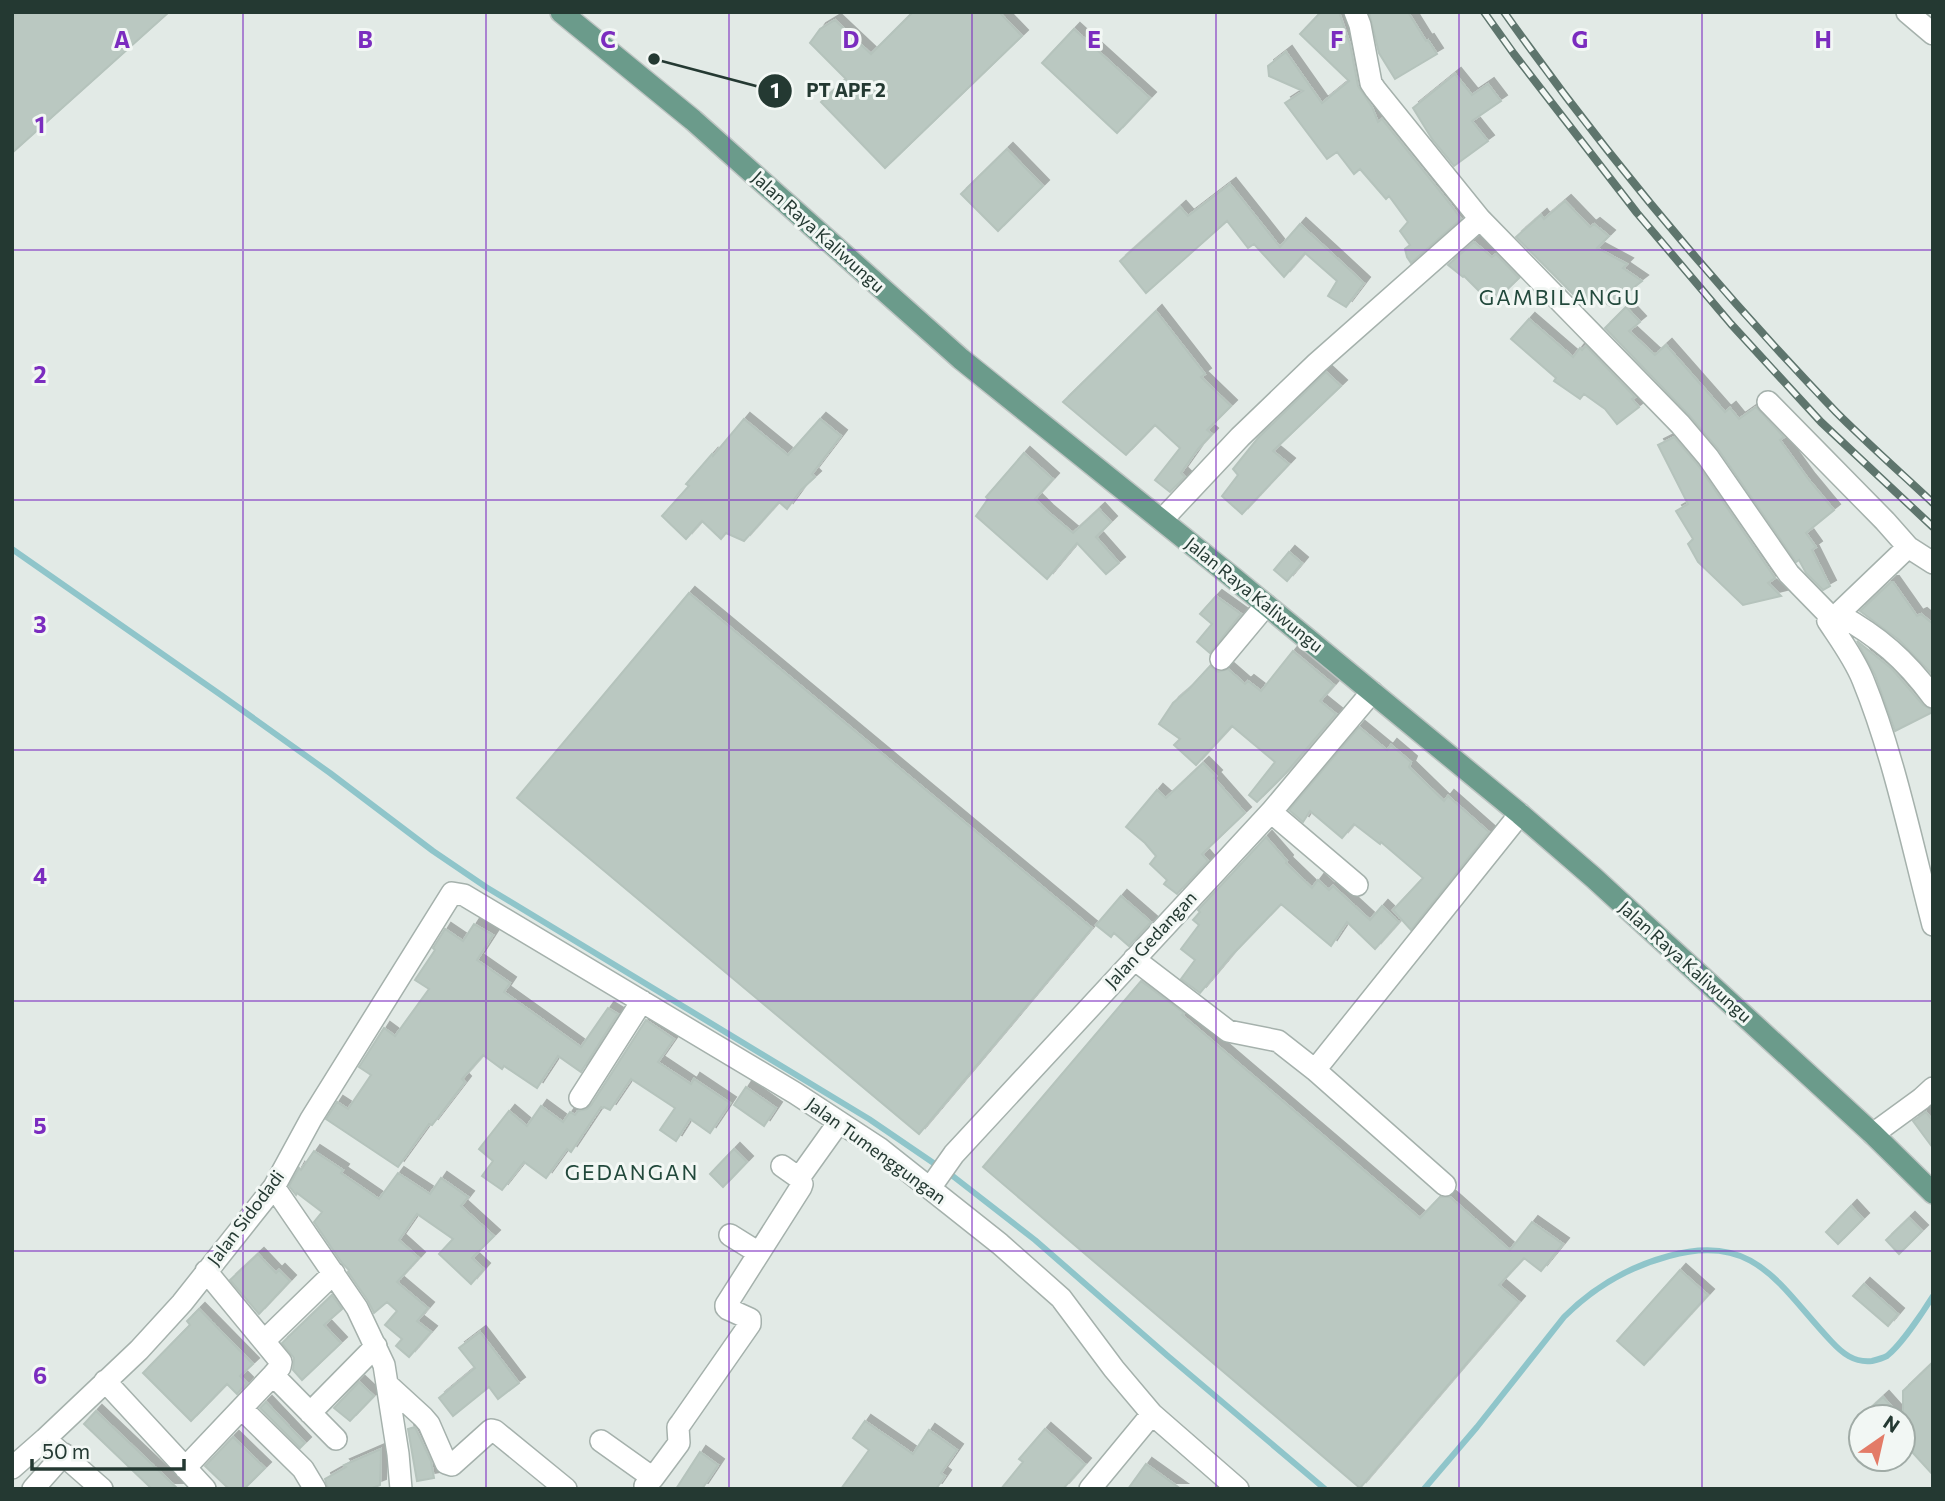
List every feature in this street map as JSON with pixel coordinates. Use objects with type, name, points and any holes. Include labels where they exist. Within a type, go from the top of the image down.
[{"type":"main road","name":"Jalan Raya Kaliwungu","points":[[561,12],[693,120],[961,359],[1520,814],[1594,878],[1873,1134],[1933,1193]]},
{"type":"street","points":[[1355,12],[1371,83],[1480,219],[1680,424],[1708,457],[1789,574],[1835,615],[1866,629],[1895,652],[1933,697]]},
{"type":"street","points":[[1907,12],[1933,34]]},
{"type":"street","points":[[1162,520],[1240,437],[1317,363],[1480,219]]},
{"type":"street","points":[[1768,402],[1908,548],[1933,564]]},
{"type":"street","points":[[1908,548],[1829,621],[1863,679],[1891,763],[1933,925]]},
{"type":"street","points":[[1221,659],[1266,605]]},
{"type":"street","name":"Jalan Gedangan","points":[[933,1183],[954,1154],[1271,812],[1372,692]]},
{"type":"street","points":[[1271,812],[1357,885]]},
{"type":"street","points":[[1315,1070],[1520,814]]},
{"type":"street","name":"Jalan Tumenggungan","points":[[452,893],[464,895],[795,1093],[933,1183],[1061,1298],[1114,1369],[1152,1414],[1238,1489]]},
{"type":"street","name":"Jalan Sidodadi","points":[[12,1468],[139,1350],[174,1312],[274,1186],[310,1119],[452,893]]},
{"type":"street","points":[[1134,959],[1228,1031],[1278,1041],[1315,1070],[1445,1185]]},
{"type":"street","points":[[580,1098],[642,1001]]},
{"type":"street","points":[[1873,1134],[1933,1087]]},
{"type":"street","points":[[601,1441],[647,1485],[679,1443],[678,1427],[750,1324],[750,1319],[728,1309],[730,1299],[801,1187],[802,1184],[790,1172],[839,1122]]},
{"type":"street","points":[[274,1186],[357,1308],[376,1346],[393,1389],[401,1489]]},
{"type":"street","points":[[730,1235],[759,1253]]},
{"type":"street","points":[[185,1468],[274,1375],[281,1362],[206,1271]]},
{"type":"street","points":[[264,1341],[334,1273]]},
{"type":"street","points":[[310,1413],[376,1346]]},
{"type":"street","points":[[274,1375],[336,1439]]},
{"type":"street","points":[[105,1381],[205,1489]]},
{"type":"street","points":[[393,1389],[429,1424],[449,1465],[491,1430],[566,1489]]},
{"type":"street","points":[[242,1409],[311,1481]]},
{"type":"street","points":[[1090,1489],[1152,1414]]},
{"type":"street","points":[[46,1439],[102,1489]]},
{"type":"street","points":[[33,1489],[64,1454]]},
{"type":"building","points":[[12,12],[169,12],[12,153]]},
{"type":"building","points":[[913,12],[999,12],[1022,36],[885,168],[821,102],[846,79],[810,43],[820,29],[835,20],[871,54]]},
{"type":"building","points":[[1321,12],[1339,12],[1350,44],[1358,86],[1378,122],[1382,119],[1461,219],[1411,263],[1405,249],[1410,245],[1400,231],[1408,222],[1389,196],[1386,199],[1360,169],[1354,174],[1337,152],[1327,159],[1285,103],[1303,91],[1269,76],[1268,66],[1286,52],[1322,103],[1349,81],[1300,34]]},
{"type":"building","points":[[1369,12],[1408,12],[1437,54],[1395,79],[1379,53]]},
{"type":"building","points":[[1074,29],[1150,98],[1117,133],[1042,63]]},
{"type":"building","points":[[1455,74],[1472,95],[1488,84],[1501,101],[1472,121],[1488,141],[1454,166],[1432,139],[1413,108]]},
{"type":"building","points":[[1007,149],[1043,186],[998,231],[961,194]]},
{"type":"building","points":[[1230,184],[1280,247],[1300,224],[1364,283],[1346,307],[1328,296],[1337,281],[1305,253],[1284,277],[1254,244],[1248,248],[1227,221],[1146,293],[1120,261],[1180,207],[1188,216]]},
{"type":"building","points":[[1565,201],[1590,227],[1594,224],[1609,236],[1597,248],[1627,264],[1623,268],[1642,281],[1610,306],[1595,295],[1584,305],[1516,237],[1541,215],[1544,219]]},
{"type":"building","points":[[1474,242],[1492,257],[1496,254],[1519,278],[1492,304],[1464,276],[1448,265]]},
{"type":"building","points":[[1626,307],[1640,322],[1629,331],[1655,355],[1666,345],[1725,412],[1730,408],[1739,419],[1756,407],[1784,437],[1780,440],[1834,510],[1806,533],[1816,547],[1812,550],[1830,586],[1823,590],[1806,573],[1799,560],[1796,562],[1718,449],[1605,328]]},
{"type":"building","points":[[1156,311],[1205,374],[1201,377],[1231,406],[1207,430],[1212,434],[1181,473],[1185,477],[1170,492],[1155,480],[1180,448],[1155,425],[1126,455],[1063,402]]},
{"type":"building","points":[[1529,319],[1573,357],[1580,348],[1582,350],[1586,346],[1635,397],[1632,399],[1639,407],[1617,424],[1605,409],[1584,394],[1580,399],[1554,381],[1556,378],[1511,339]]},
{"type":"building","points":[[1326,372],[1341,386],[1273,451],[1289,464],[1242,514],[1222,496],[1238,475],[1233,469],[1258,438]]},
{"type":"building","points":[[744,419],[788,455],[820,419],[841,436],[812,474],[815,477],[787,509],[779,502],[744,541],[726,533],[721,539],[702,521],[686,539],[662,516],[689,486],[686,484]]},
{"type":"building","points":[[1674,437],[1698,465],[1775,578],[1768,583],[1781,596],[1743,605],[1698,562],[1688,544],[1693,539],[1676,511],[1688,504],[1658,445]]},
{"type":"building","points":[[1024,453],[1053,479],[1035,499],[1073,533],[1099,509],[1111,522],[1096,537],[1119,563],[1106,574],[1077,543],[1047,579],[976,516],[988,499],[986,497]]},
{"type":"building","points":[[1289,552],[1302,563],[1287,581],[1274,570]]},
{"type":"building","points":[[1891,582],[1917,616],[1921,614],[1933,624],[1933,675],[1899,640],[1860,611]]},
{"type":"building","points":[[689,593],[1092,928],[919,1134],[517,798]]},
{"type":"building","points":[[1216,596],[1241,614],[1210,653],[1197,642],[1212,624],[1200,614]]},
{"type":"building","points":[[1857,641],[1892,669],[1923,705],[1933,712],[1895,731],[1875,675]]},
{"type":"building","points":[[1293,651],[1334,685],[1320,701],[1336,714],[1286,773],[1257,802],[1249,795],[1275,762],[1232,726],[1196,765],[1174,745],[1180,739],[1159,724],[1173,703],[1210,666],[1218,672],[1228,669],[1245,684],[1248,681],[1261,691]]},
{"type":"building","points":[[1359,727],[1387,750],[1391,745],[1411,762],[1409,767],[1444,801],[1448,796],[1489,832],[1411,930],[1393,910],[1423,878],[1381,842],[1380,844],[1354,824],[1342,838],[1310,811],[1303,822],[1289,810]]},
{"type":"building","points":[[1203,763],[1245,813],[1202,854],[1208,861],[1177,894],[1164,884],[1167,880],[1150,864],[1156,856],[1126,827],[1157,790],[1166,798]]},
{"type":"building","points":[[1266,837],[1286,863],[1312,888],[1318,880],[1329,890],[1333,886],[1370,920],[1382,906],[1399,922],[1375,949],[1347,922],[1331,946],[1281,904],[1200,993],[1181,979],[1195,960],[1181,949],[1199,925],[1193,920],[1200,912],[1198,910]]},
{"type":"building","points":[[1121,896],[1151,922],[1129,946],[1114,933],[1111,937],[1096,925]]},
{"type":"building","points":[[474,924],[493,935],[477,960],[510,983],[504,992],[581,1047],[608,1008],[618,1014],[581,1072],[558,1056],[537,1088],[483,1055],[462,1079],[465,1082],[432,1125],[429,1124],[398,1167],[326,1119],[337,1102],[348,1109],[371,1075],[359,1067],[384,1028],[395,1036],[429,989],[415,980],[445,929],[463,941]]},
{"type":"building","points":[[1141,981],[1184,1013],[1182,1015],[1420,1218],[1440,1197],[1450,1197],[1510,1250],[1532,1222],[1563,1244],[1541,1271],[1524,1258],[1499,1285],[1519,1302],[1360,1488],[983,1167]]},
{"type":"building","points":[[646,1020],[674,1039],[658,1062],[691,1084],[694,1079],[730,1103],[710,1133],[690,1119],[676,1141],[660,1130],[675,1108],[631,1079],[610,1110],[601,1107],[571,1152],[567,1149],[546,1178],[524,1162],[502,1190],[482,1176],[493,1161],[479,1149],[509,1111],[527,1126],[541,1106],[563,1122],[570,1112],[575,1115],[578,1111],[587,1109]]},
{"type":"building","points":[[746,1087],[776,1108],[764,1126],[734,1105]]},
{"type":"building","points":[[1926,1112],[1933,1121],[1933,1148],[1913,1121]]},
{"type":"building","points":[[734,1149],[747,1162],[723,1187],[710,1174]]},
{"type":"building","points":[[314,1151],[379,1199],[398,1173],[430,1194],[441,1178],[468,1197],[461,1206],[494,1236],[472,1258],[484,1269],[471,1284],[439,1254],[453,1239],[417,1214],[399,1240],[419,1258],[397,1282],[428,1308],[417,1321],[431,1332],[409,1357],[396,1346],[402,1339],[385,1325],[397,1311],[387,1302],[374,1313],[349,1270],[314,1222],[322,1212],[297,1193],[296,1195],[289,1186],[299,1168],[301,1170]]},
{"type":"building","points":[[1851,1206],[1863,1219],[1838,1244],[1826,1232]]},
{"type":"building","points":[[1909,1218],[1922,1231],[1899,1254],[1886,1240]]},
{"type":"building","points":[[258,1254],[276,1273],[279,1270],[290,1281],[259,1314],[230,1280]]},
{"type":"building","points":[[1680,1270],[1708,1295],[1644,1365],[1617,1341]]},
{"type":"building","points":[[1864,1284],[1898,1314],[1888,1326],[1853,1296]]},
{"type":"building","points":[[332,1295],[342,1309],[324,1325],[341,1343],[302,1380],[293,1370],[294,1358],[282,1343]]},
{"type":"building","points":[[199,1309],[253,1364],[240,1376],[247,1383],[237,1394],[227,1384],[191,1421],[143,1373],[190,1325],[187,1321]]},
{"type":"building","points":[[480,1332],[519,1383],[498,1399],[489,1387],[453,1416],[439,1398],[475,1368],[459,1348]]},
{"type":"building","points":[[1933,1362],[1933,1475],[1917,1457],[1917,1403],[1903,1403],[1903,1391]]},
{"type":"building","points":[[359,1382],[374,1396],[350,1421],[334,1408]]},
{"type":"building","points":[[1883,1397],[1888,1403],[1876,1403]]},
{"type":"building","points":[[266,1402],[305,1443],[300,1448],[260,1408]]},
{"type":"building","points":[[96,1411],[178,1489],[152,1489],[84,1424]]},
{"type":"building","points":[[865,1421],[913,1454],[929,1430],[957,1450],[941,1473],[945,1476],[936,1489],[841,1489],[869,1450],[853,1438]]},
{"type":"building","points":[[415,1427],[431,1461],[434,1478],[417,1481],[408,1429]]},
{"type":"building","points":[[1045,1429],[1085,1464],[1063,1489],[1001,1489],[1023,1462],[1019,1459]]},
{"type":"building","points":[[233,1437],[265,1468],[244,1489],[229,1489],[205,1466]]},
{"type":"building","points":[[381,1449],[380,1485],[370,1489],[328,1489],[325,1479],[346,1467],[344,1465]]},
{"type":"building","points":[[700,1452],[718,1465],[702,1489],[676,1489]]},
{"type":"building","points":[[1146,1464],[1181,1489],[1128,1489]]},
{"type":"waterway","points":[[12,549],[221,695],[486,887],[869,1119],[954,1177],[1035,1240],[1325,1489]]},
{"type":"waterway","points":[[1424,1489],[1564,1317],[1600,1287],[1640,1266],[1669,1256],[1699,1251],[1724,1251],[1745,1258],[1780,1284],[1840,1349],[1854,1359],[1866,1361],[1887,1356],[1893,1351],[1933,1296]]},
{"type":"railway","points":[[1484,12],[1637,213],[1731,324],[1821,422],[1933,527]]},
{"type":"railway","points":[[1504,12],[1621,168],[1705,268],[1836,412],[1933,503]]},
{"type":"place","name":"PT APF 2","points":[[654,59]]},
{"type":"district","name":"GAMBILANGU","points":[[1560,298]]},
{"type":"district","name":"GEDANGAN","points":[[632,1173]]}]
